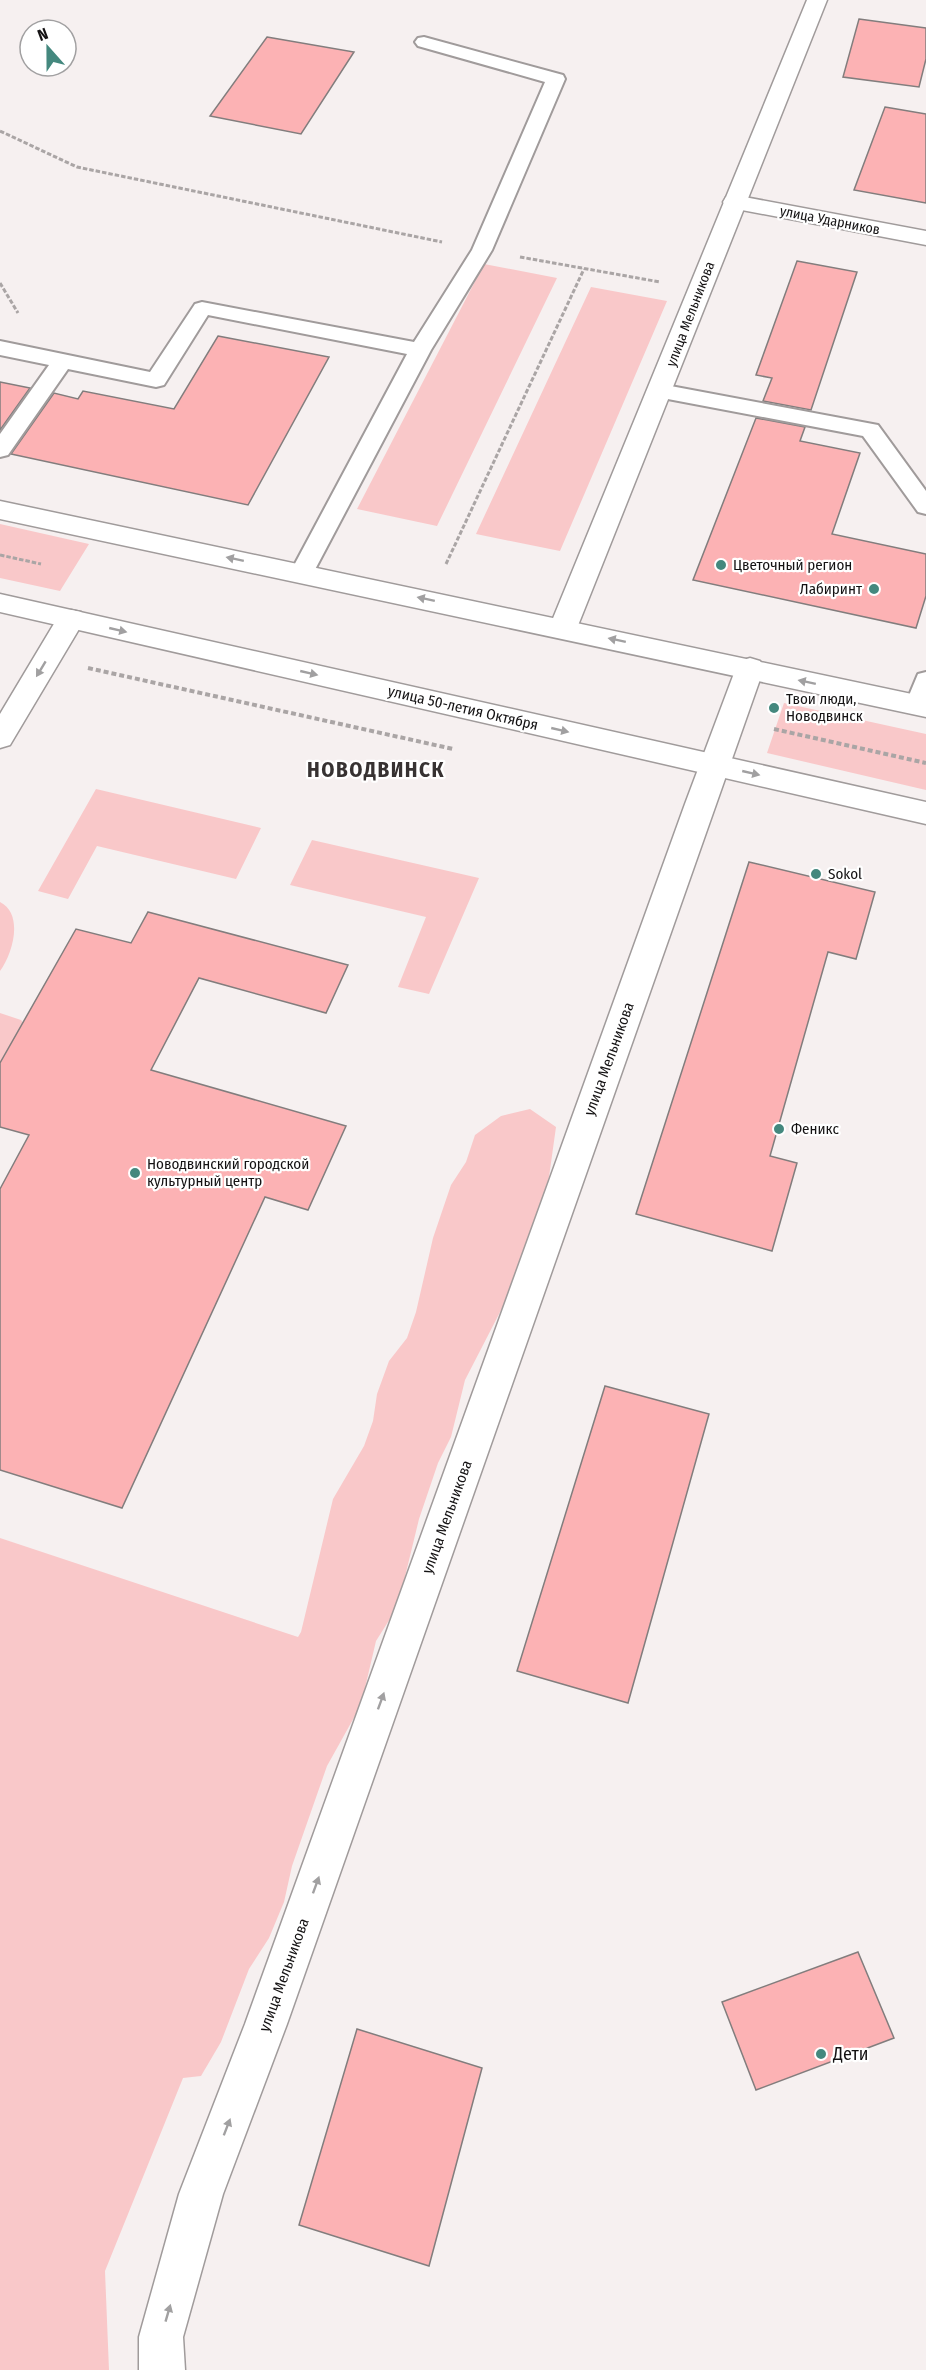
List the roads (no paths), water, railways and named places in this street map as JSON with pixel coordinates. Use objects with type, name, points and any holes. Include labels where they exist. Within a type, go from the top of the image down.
[{"type":"street","name":"улица Мельникова","points":[[563,628],[817,0]]},
{"type":"street","name":"улица Ударников","points":[[734,202],[926,238]]},
{"type":"street","points":[[0,510],[921,706]]},
{"type":"street","name":"улица 50-летия Октября","points":[[0,603],[926,813]]},
{"type":"street","points":[[0,738],[71,619]]},
{"type":"street","name":"улица Мельникова","points":[[162,2370],[160,2337],[201,2194],[270,2013],[750,668]]},
{"type":"lane","points":[[302,573],[420,351],[482,250],[556,79],[424,42]]},
{"type":"lane","points":[[0,348],[156,380],[202,308],[420,351]]},
{"type":"lane","points":[[0,450],[63,360]]},
{"type":"lane","points":[[660,391],[870,430],[926,507]]},
{"type":"lane","points":[[921,706],[926,680]]},
{"type":"place","name":"Цветочный регион","points":[[721,565]]},
{"type":"place","name":"Лабиринт","points":[[874,589]]},
{"type":"place","name":"Твои люди, Новодвинск","points":[[774,708]]},
{"type":"place","name":"Sokol","points":[[816,874]]},
{"type":"place","name":"Феникс","points":[[779,1129]]},
{"type":"place","name":"Новодвинский городской культурный центр","points":[[135,1173]]},
{"type":"place","name":"Дети","points":[[821,2054]]},
{"type":"district","name":"НОВОДВИНСК","points":[[376,770]]}]
